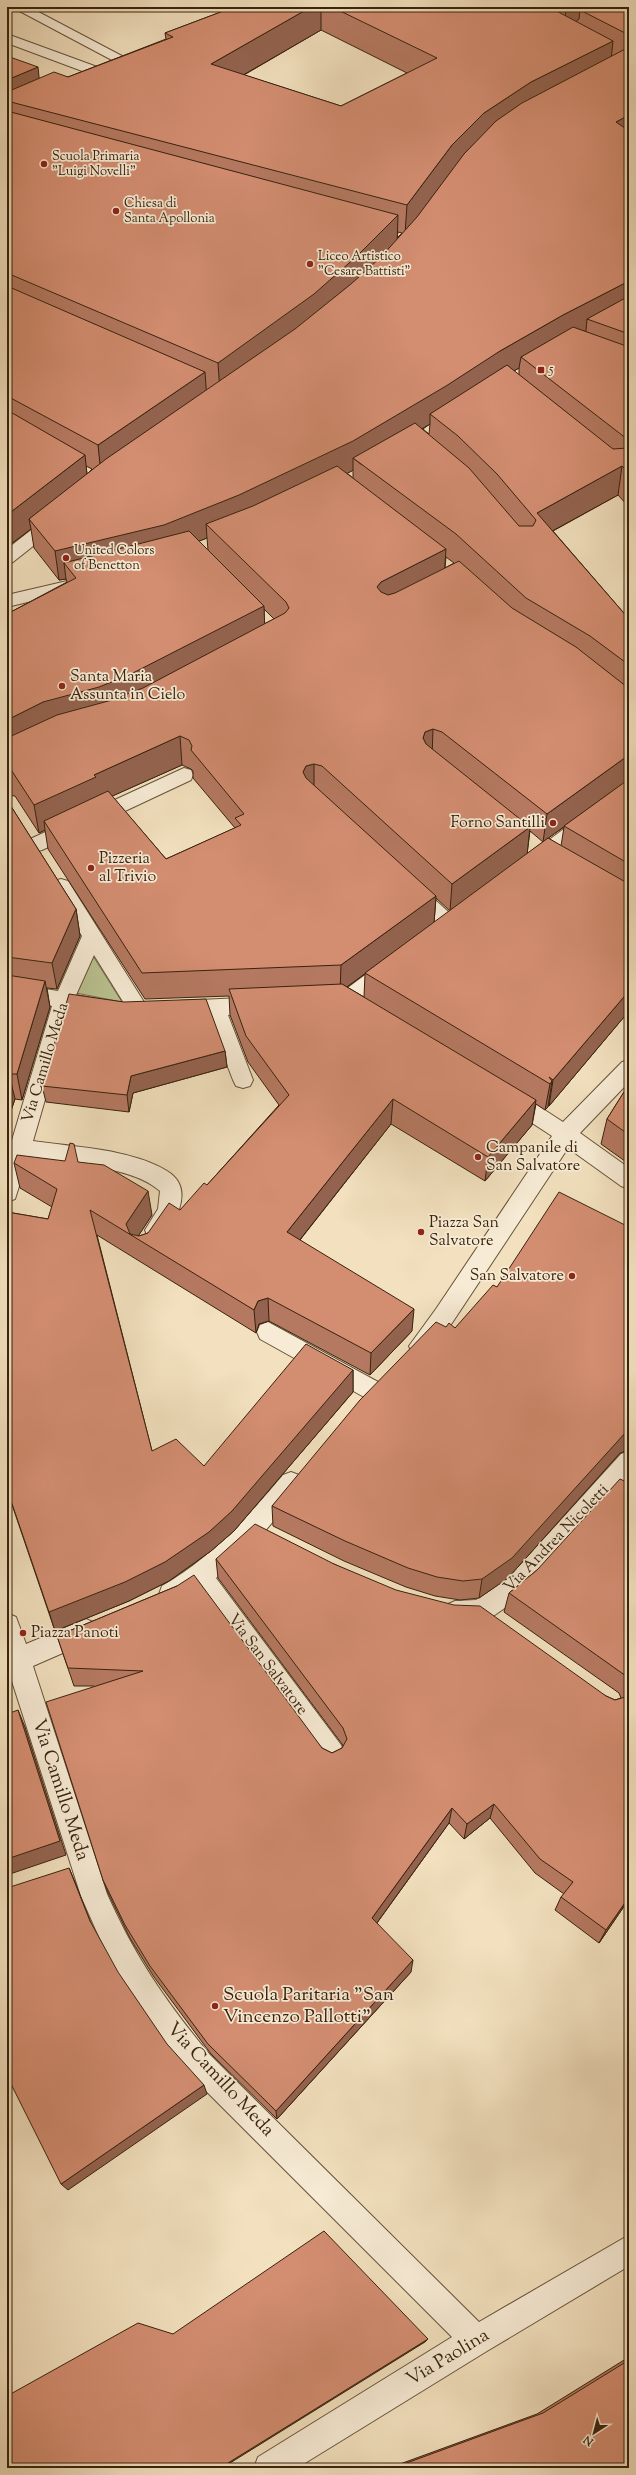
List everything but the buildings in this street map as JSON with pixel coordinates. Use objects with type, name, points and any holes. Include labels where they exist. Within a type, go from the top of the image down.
[{"type":"street","points":[[19,7],[132,65]]},
{"type":"street","points":[[7,38],[106,75]]},
{"type":"street","points":[[87,83],[146,59]]},
{"type":"street","points":[[7,558],[64,513]]},
{"type":"street","points":[[7,601],[99,579]]},
{"type":"street","points":[[43,858],[184,775]]},
{"type":"street","points":[[518,873],[537,850],[629,791]]},
{"type":"street","points":[[23,827],[139,1010]]},
{"type":"street","points":[[537,850],[563,866]]},
{"type":"street","points":[[402,881],[449,924]]},
{"type":"street","name":"Via Camillo Meda","points":[[7,1193],[64,1000],[92,936]]},
{"type":"street","points":[[307,1002],[346,1000],[400,960]]},
{"type":"street","points":[[7,991],[114,1009],[139,1010],[277,1004]]},
{"type":"street","points":[[346,1000],[366,1013]]},
{"type":"street","points":[[215,1007],[243,1080]]},
{"type":"street","points":[[268,1332],[365,1398],[423,1343],[444,1316],[565,1134],[629,1068]]},
{"type":"street","points":[[495,1090],[565,1134],[629,1180]]},
{"type":"street","points":[[21,1148],[132,1166],[154,1173],[163,1179],[169,1186],[170,1202],[162,1222],[146,1244]]},
{"type":"street","name":"Via Andrea Nicoletti","points":[[432,1609],[489,1618],[520,1582],[621,1489],[629,1462]]},
{"type":"street","points":[[149,1604],[188,1585],[230,1553],[264,1534],[304,1469]]},
{"type":"street","name":"Via San Salvatore","points":[[201,1576],[332,1754]]},
{"type":"street","points":[[12,1661],[106,1622]]},
{"type":"street","name":"Via Camillo Meda","points":[[7,1625],[12,1661],[73,1868],[94,1896],[115,1943],[130,1971],[167,2025],[200,2065],[476,2340]]},
{"type":"street","name":"Via Paolina","points":[[269,2468],[476,2340],[629,2250]]},
{"type":"green space","points":[[93,956],[122,1002],[76,993]]},
{"type":"place","name":"Scuola Primaria \"Luigi Novelli\"","points":[[44,164]]},
{"type":"place","name":"Chiesa di Santa Apollonia","points":[[116,211]]},
{"type":"place","name":"Liceo Artistico \"Cesare Battisti\"","points":[[310,264]]},
{"type":"place","name":"5","points":[[541,370]]},
{"type":"place","name":"United Colors of Benetton","points":[[66,558]]},
{"type":"place","name":"Santa Maria Assunta in Cielo","points":[[62,686]]},
{"type":"place","name":"Forno Santilli","points":[[553,823]]},
{"type":"place","name":"Pizzeria al Trivio","points":[[91,868]]},
{"type":"place","name":"Campanile di San Salvatore","points":[[478,1157]]},
{"type":"place","name":"Piazza San Salvatore","points":[[421,1232]]},
{"type":"place","name":"San Salvatore","points":[[572,1276]]},
{"type":"place","name":"Piazza Panoti","points":[[23,1633]]},
{"type":"place","name":"Scuola Paritaria \"San Vincenzo Pallotti\"","points":[[215,2006]]}]
